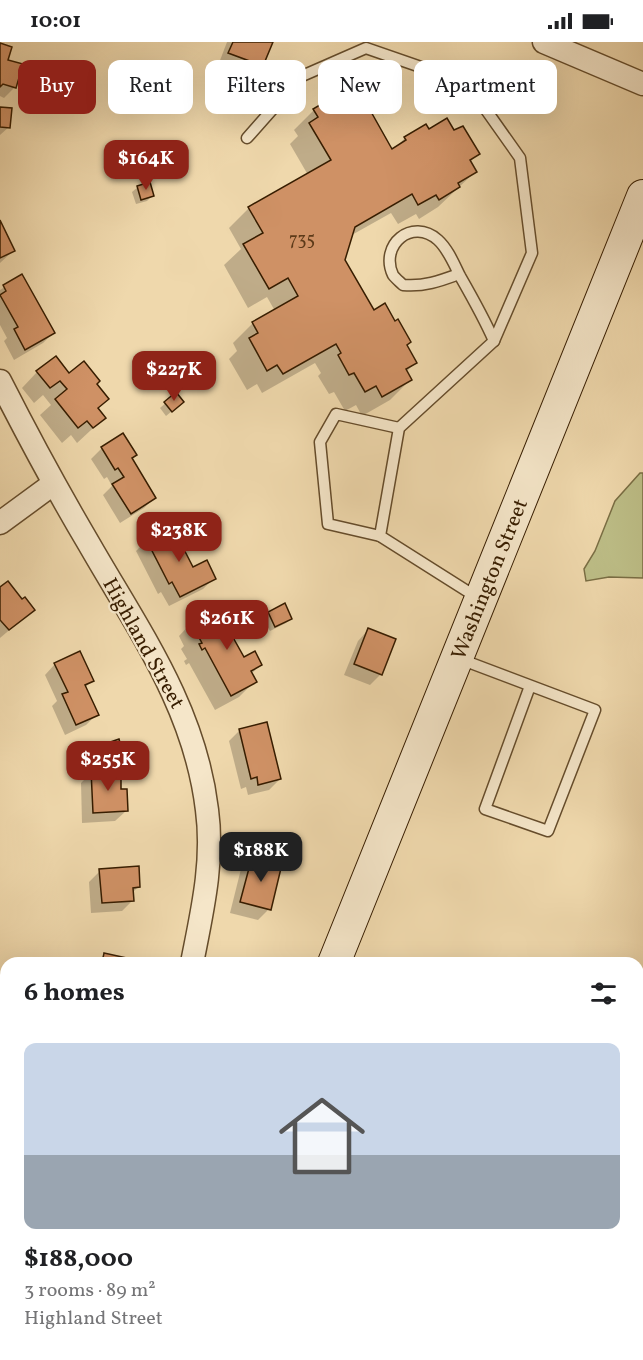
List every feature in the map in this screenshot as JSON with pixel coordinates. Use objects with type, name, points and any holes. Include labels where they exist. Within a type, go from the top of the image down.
[{"type":"main road","name":"Washington Street","points":[[336,957],[643,196]]},
{"type":"street","points":[[544,42],[643,84]]},
{"type":"street","name":"Highland Street","points":[[0,381],[53,484],[166,676],[189,731],[203,782],[209,838],[206,893],[193,957]]},
{"type":"street","points":[[0,523],[53,484]]},
{"type":"lane","points":[[247,138],[302,76],[366,48],[467,83],[520,158],[532,253],[494,341],[399,428],[380,536]]},
{"type":"lane","points":[[459,273],[418,287],[403,285],[393,275],[390,259],[400,236],[412,231],[426,232],[439,241],[459,273],[483,315],[494,341]]},
{"type":"lane","points":[[399,428],[336,414],[320,442],[328,524],[380,536],[480,600]]},
{"type":"lane","points":[[457,658],[595,710],[548,831],[485,809],[530,686]]},
{"type":"green space","points":[[640,473],[643,473],[643,578],[609,577],[586,581],[584,569],[595,551],[615,501]]},
{"type":"building","points":[[233,42],[273,42],[266,60],[247,60],[228,53]]},
{"type":"building","points":[[0,43],[12,47],[8,60],[18,63],[18,81],[16,88],[3,84],[0,87]]},
{"type":"building","points":[[318,106],[318,114],[372,114],[392,149],[406,140],[404,137],[426,124],[429,129],[447,118],[454,130],[463,126],[480,154],[470,160],[477,172],[458,183],[460,187],[439,200],[436,195],[418,205],[412,194],[355,227],[345,260],[374,310],[385,303],[395,321],[398,319],[411,342],[407,345],[417,363],[406,369],[412,380],[382,397],[376,386],[365,392],[354,373],[349,375],[338,355],[341,353],[336,344],[283,374],[277,365],[267,371],[249,338],[258,333],[252,322],[298,296],[288,278],[269,289],[243,244],[263,233],[248,207],[331,160],[309,123],[318,117],[313,109]]},
{"type":"building","points":[[0,107],[12,108],[10,128],[0,127]]},
{"type":"building","points":[[150,182],[154,196],[141,200],[137,186]]},
{"type":"building","points":[[0,220],[15,251],[0,258]]},
{"type":"building","points":[[22,274],[55,333],[25,350],[14,329],[18,327],[0,295],[6,291],[3,285]]},
{"type":"building","points":[[56,356],[69,373],[84,361],[100,381],[97,384],[109,399],[98,408],[106,418],[93,428],[87,421],[78,428],[55,399],[67,389],[60,381],[50,388],[36,371]]},
{"type":"building","points":[[176,392],[184,402],[172,412],[164,402]]},
{"type":"building","points":[[123,433],[137,455],[132,458],[156,498],[131,514],[112,484],[124,477],[118,468],[115,470],[101,447]]},
{"type":"building","points":[[172,526],[193,567],[207,560],[216,579],[180,597],[172,582],[169,584],[146,539]]},
{"type":"building","points":[[8,581],[22,599],[25,597],[35,610],[9,630],[0,620],[0,587]]},
{"type":"building","points":[[285,603],[292,619],[275,627],[268,612]]},
{"type":"building","points":[[215,608],[221,619],[233,612],[240,626],[230,632],[244,657],[255,651],[262,665],[251,671],[257,682],[231,696],[205,648],[202,650],[199,644],[202,643],[196,632],[200,630],[194,619]]},
{"type":"building","points":[[368,628],[396,639],[382,675],[354,664]]},
{"type":"building","points":[[80,651],[94,681],[85,685],[99,715],[76,725],[62,694],[68,692],[54,663]]},
{"type":"building","points":[[267,722],[281,779],[258,785],[257,777],[251,779],[239,729]]},
{"type":"building","points":[[119,739],[123,754],[97,762],[93,748]]},
{"type":"building","points":[[121,769],[121,789],[127,789],[128,811],[93,813],[91,770]]},
{"type":"building","points":[[252,857],[282,864],[271,910],[240,902]]},
{"type":"building","points":[[139,866],[140,887],[133,888],[134,901],[102,903],[99,869]]},
{"type":"building","points":[[104,953],[122,957],[103,957]]}]
